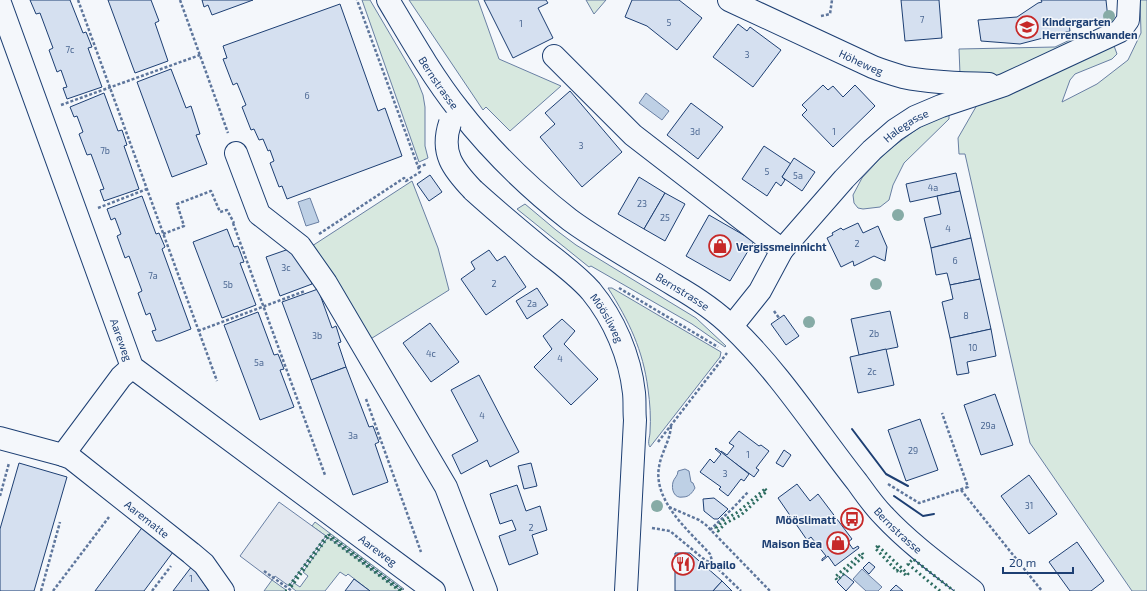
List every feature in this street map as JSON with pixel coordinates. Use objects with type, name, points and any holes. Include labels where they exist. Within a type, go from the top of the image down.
[{"type":"street","name":"Bernstrasse","points":[[388,0],[415,45],[454,116],[570,219],[705,304],[732,326],[767,365],[799,405],[827,444],[882,514],[925,554],[973,591]]},
{"type":"street","name":"Höheweg","points":[[728,0],[873,67],[890,73],[903,77],[931,81],[1004,85]]},
{"type":"street","name":"Halegasse","points":[[732,326],[760,291],[782,250],[844,179],[872,150],[895,130],[915,117],[941,106],[1004,85],[1120,32],[1128,20],[1129,0]]},
{"type":"street","name":"Aareweg","points":[[0,3],[132,367],[427,586]]},
{"type":"street","points":[[554,56],[633,135],[782,250]]},
{"type":"street","name":"Möösliweg","points":[[454,116],[447,132],[447,151],[457,173],[473,190],[500,214],[566,268],[590,290],[612,322],[622,346],[630,371],[634,393],[635,420],[626,591]]},
{"type":"street","points":[[236,153],[259,214],[300,246],[326,283],[446,487],[486,591]]},
{"type":"street","points":[[63,455],[121,378],[132,367]]},
{"type":"street","name":"Aarematte","points":[[0,438],[71,458],[187,554],[204,564],[223,591]]},
{"type":"path","points":[[78,0],[217,381]]},
{"type":"path","points":[[180,0],[236,153]]},
{"type":"path","points":[[320,233],[404,178],[406,181],[420,172],[357,0]]},
{"type":"path","points":[[820,16],[830,14],[832,0]]},
{"type":"path","points":[[40,112],[200,55]]},
{"type":"path","points":[[418,168],[430,163]]},
{"type":"path","points":[[78,216],[147,190]]},
{"type":"path","points":[[163,234],[184,226],[177,204],[211,191],[220,212]]},
{"type":"path","points":[[233,223],[325,475]]},
{"type":"path","points":[[198,331],[326,283]]},
{"type":"path","points":[[614,285],[720,348]]},
{"type":"path","points":[[667,431],[727,352]]},
{"type":"path","points":[[365,397],[426,567],[427,586]]},
{"type":"path","points":[[888,484],[919,503],[968,487],[942,413]]},
{"type":"path","points":[[671,425],[671,435],[662,454],[659,468],[658,480],[661,490],[668,507],[710,554],[713,564]]},
{"type":"path","points":[[0,496],[4,482]]},
{"type":"path","points":[[961,490],[1042,591]]},
{"type":"path","points":[[710,530],[748,492]]},
{"type":"path","points":[[53,591],[122,499]]},
{"type":"path","points":[[668,507],[699,520],[770,591]]},
{"type":"path","points":[[40,591],[60,522]]},
{"type":"path","points":[[629,525],[670,531],[705,560],[713,564],[741,591]]},
{"type":"path","points":[[152,591],[187,554]]},
{"type":"path","points":[[264,571],[292,591]]},
{"type":"shaded area","points":[[362,0],[370,0],[417,80],[423,95],[425,107],[425,146],[428,158],[419,162]]},
{"type":"shaded area","points":[[409,0],[478,0],[499,59],[561,86],[510,131],[486,107],[483,110]]},
{"type":"shaded area","points":[[586,0],[606,0],[594,14]]},
{"type":"shaded area","points":[[1140,0],[1147,0],[1147,591],[1132,591],[1030,443],[965,154],[959,154],[958,138],[977,105],[960,74],[959,49],[1055,47],[1076,37],[1113,43],[1117,54],[1112,59],[1075,74],[1070,80],[1062,102],[1097,84],[1128,60],[1141,33]]},
{"type":"shaded area","points":[[949,115],[949,119],[904,163],[893,185],[889,200],[880,207],[863,209],[858,208],[854,203],[853,195],[862,178],[887,151],[917,129],[933,120]]},
{"type":"shaded area","points":[[412,181],[438,248],[449,290],[369,340],[312,246]]},
{"type":"shaded area","points":[[525,204],[576,245],[696,318],[726,346],[725,347],[692,324],[591,266],[589,267],[517,209]]},
{"type":"shaded area","points":[[608,288],[612,288],[721,352],[720,357],[650,447],[650,405],[643,361],[629,324]]},
{"type":"shaded area","points":[[279,502],[326,536],[289,586],[275,576],[272,580],[240,556]]},
{"type":"shaded area","points":[[315,522],[404,589],[403,590],[328,534],[326,536],[312,526]]},
{"type":"shaded area","points":[[328,537],[401,591],[370,591],[348,574],[346,576],[340,572],[325,591],[296,591],[291,587],[294,583],[300,587],[308,576],[303,572]]},
{"type":"shaded area","points":[[272,580],[286,590],[264,591]]},
{"type":"water","points":[[646,93],[669,111],[662,120],[639,103]]},
{"type":"water","points":[[310,198],[319,222],[306,226],[298,202]]},
{"type":"water","points":[[685,469],[689,471],[691,482],[695,488],[689,495],[680,497],[675,495],[672,485],[678,471]]},
{"type":"water","points":[[862,569],[882,587],[878,591],[866,591],[853,579]]},
{"type":"building","points":[[30,0],[70,0],[83,33],[86,32],[92,47],[88,48],[102,87],[67,99],[63,88],[67,87],[61,70],[57,72],[49,50],[53,48],[40,13],[36,14]]},
{"type":"building","points":[[108,0],[151,0],[159,21],[155,23],[168,61],[135,73]]},
{"type":"building","points":[[202,0],[253,0],[212,15],[208,5],[204,7]]},
{"type":"building","points":[[484,0],[546,0],[548,3],[538,8],[553,38],[513,58]]},
{"type":"building","points":[[632,0],[679,0],[702,18],[677,50],[647,26],[625,17]]},
{"type":"building","points":[[901,0],[939,0],[942,38],[905,41]]},
{"type":"building","points":[[1041,0],[1106,0],[1108,19],[1069,24],[1070,31],[1020,44],[981,41],[978,20],[1017,17],[1038,3],[1042,2]]},
{"type":"building","points":[[340,4],[378,111],[385,108],[402,156],[287,199],[282,186],[279,187],[270,163],[274,161],[270,150],[268,151],[263,139],[259,140],[254,129],[251,130],[242,107],[246,105],[237,83],[233,85],[223,59],[227,58],[223,46]]},
{"type":"building","points":[[738,24],[747,31],[750,27],[781,50],[753,87],[713,57]]},
{"type":"building","points":[[171,69],[186,108],[191,106],[200,134],[196,135],[207,164],[172,177],[137,82]]},
{"type":"building","points":[[823,85],[828,90],[833,86],[843,97],[855,85],[875,106],[833,147],[802,115],[807,110],[802,105]]},
{"type":"building","points":[[570,91],[622,152],[582,187],[540,137],[555,124],[545,113]]},
{"type":"building","points":[[104,93],[118,131],[122,130],[127,145],[124,146],[139,189],[104,201],[100,190],[104,189],[91,154],[87,155],[79,134],[83,132],[77,116],[74,117],[70,107]]},
{"type":"building","points":[[691,103],[723,127],[698,159],[667,135]]},
{"type":"building","points":[[764,146],[791,164],[782,177],[785,180],[781,186],[776,182],[767,196],[742,179]]},
{"type":"building","points":[[794,158],[815,172],[802,191],[782,177]]},
{"type":"building","points":[[956,173],[960,191],[910,202],[906,184]]},
{"type":"building","points":[[430,175],[442,192],[429,201],[417,184]]},
{"type":"building","points":[[639,177],[665,193],[644,229],[618,214]]},
{"type":"building","points":[[960,191],[971,238],[931,248],[924,218],[941,214],[937,196]]},
{"type":"building","points":[[665,193],[685,204],[665,241],[644,229]]},
{"type":"building","points":[[142,196],[156,234],[159,233],[165,247],[162,249],[191,329],[160,341],[156,341],[152,331],[156,330],[150,313],[146,315],[138,293],[142,291],[129,256],[125,258],[117,236],[121,234],[115,218],[111,220],[107,209]]},
{"type":"building","points":[[709,215],[754,241],[730,281],[686,256]]},
{"type":"building","points":[[858,223],[863,233],[878,226],[887,247],[885,261],[874,256],[854,266],[853,261],[841,267],[827,238],[841,228],[843,230]]},
{"type":"building","points":[[227,229],[234,247],[238,246],[244,262],[240,263],[256,305],[222,318],[193,242]]},
{"type":"building","points":[[971,238],[980,279],[950,285],[947,273],[936,275],[931,248]]},
{"type":"building","points":[[289,249],[310,277],[312,284],[280,296],[266,257]]},
{"type":"building","points":[[489,250],[497,261],[505,256],[526,287],[486,315],[461,279],[475,269],[471,262]]},
{"type":"building","points":[[980,279],[991,329],[950,338],[942,302],[953,299],[950,285]]},
{"type":"building","points":[[537,288],[548,305],[527,319],[516,301]]},
{"type":"building","points":[[318,289],[332,328],[336,326],[341,342],[338,343],[346,367],[311,380],[282,302]]},
{"type":"building","points":[[890,311],[898,347],[859,355],[851,319]]},
{"type":"building","points":[[258,312],[274,355],[278,354],[284,369],[280,370],[294,407],[260,420],[224,325]]},
{"type":"building","points":[[784,315],[799,336],[786,345],[771,324]]},
{"type":"building","points":[[562,319],[575,331],[564,344],[598,379],[571,405],[534,367],[552,349],[543,336]]},
{"type":"building","points":[[430,323],[459,362],[431,382],[403,343]]},
{"type":"building","points":[[991,329],[996,356],[967,362],[969,373],[957,375],[950,338]]},
{"type":"building","points":[[886,349],[894,385],[858,393],[850,357]]},
{"type":"building","points":[[346,367],[369,427],[373,426],[379,442],[375,444],[388,482],[353,495],[311,380]]},
{"type":"building","points":[[479,375],[519,452],[490,467],[487,460],[461,474],[452,455],[478,441],[451,390]]},
{"type":"building","points":[[995,394],[1013,445],[981,455],[964,405]]},
{"type":"building","points":[[920,419],[938,470],[906,481],[888,430]]},
{"type":"building","points":[[739,431],[759,446],[761,445],[769,451],[756,468],[759,470],[754,477],[720,452],[721,451],[727,455],[734,446],[729,443]]},
{"type":"building","points":[[716,448],[749,474],[744,481],[741,479],[728,496],[719,489],[721,487],[700,472],[710,459],[714,463],[721,454],[715,449]]},
{"type":"building","points":[[784,450],[791,455],[783,467],[776,463]]},
{"type":"building","points":[[19,463],[67,477],[34,591],[0,591],[0,529]]},
{"type":"building","points":[[531,463],[537,486],[524,489],[518,466]]},
{"type":"building","points":[[1029,475],[1057,514],[1029,534],[1001,496]]},
{"type":"building","points":[[797,484],[810,501],[818,494],[852,539],[848,542],[853,549],[858,546],[859,548],[835,566],[828,556],[822,561],[822,559],[826,556],[811,537],[807,540],[778,498]]},
{"type":"building","points":[[517,485],[526,511],[540,506],[547,530],[532,535],[538,554],[509,565],[499,536],[516,530],[512,520],[500,524],[490,494]]},
{"type":"building","points":[[714,498],[728,509],[718,519],[714,519],[704,511],[703,499]]},
{"type":"building","points":[[144,525],[176,548],[144,591],[95,591]]},
{"type":"building","points":[[1077,542],[1104,581],[1091,591],[1070,591],[1049,562]]},
{"type":"building","points":[[675,553],[690,553],[722,581],[713,591],[675,591]]},
{"type":"building","points":[[869,562],[875,567],[869,574],[863,568]]},
{"type":"building","points":[[192,566],[209,591],[173,591]]},
{"type":"building","points":[[844,574],[854,582],[846,591],[837,582]]},
{"type":"building","points":[[354,579],[370,591],[345,591]]},
{"type":"building","points":[[722,581],[732,591],[713,591]]},
{"type":"building","points":[[896,585],[903,591],[890,591]]},
{"type":"hedge","points":[[765,489],[767,491],[741,515],[726,523],[718,531],[716,528],[724,520],[738,512],[765,489]]},
{"type":"hedge","points":[[400,591],[328,537],[291,587],[289,586],[328,534],[403,591]]},
{"type":"hedge","points":[[878,546],[908,574],[907,576],[898,569],[897,571],[875,548],[878,546]]},
{"type":"hedge","points":[[862,553],[864,556],[837,580],[835,577],[862,553]]},
{"type":"hedge","points":[[940,591],[908,564],[913,559],[954,591]]},
{"type":"wall","points":[[852,429],[886,474],[908,486]]},
{"type":"wall","points":[[894,496],[923,516],[934,514]]},
{"type":"place","name":"Kindergarten Herrenschwanden","points":[[1027,27]]},
{"type":"place","name":"Vergissmeinnicht","points":[[720,246]]},
{"type":"place","name":"Mööslimatt","points":[[852,519]]},
{"type":"place","name":"Maison Bea","points":[[838,543]]},
{"type":"place","name":"Arbailo","points":[[683,564]]}]
